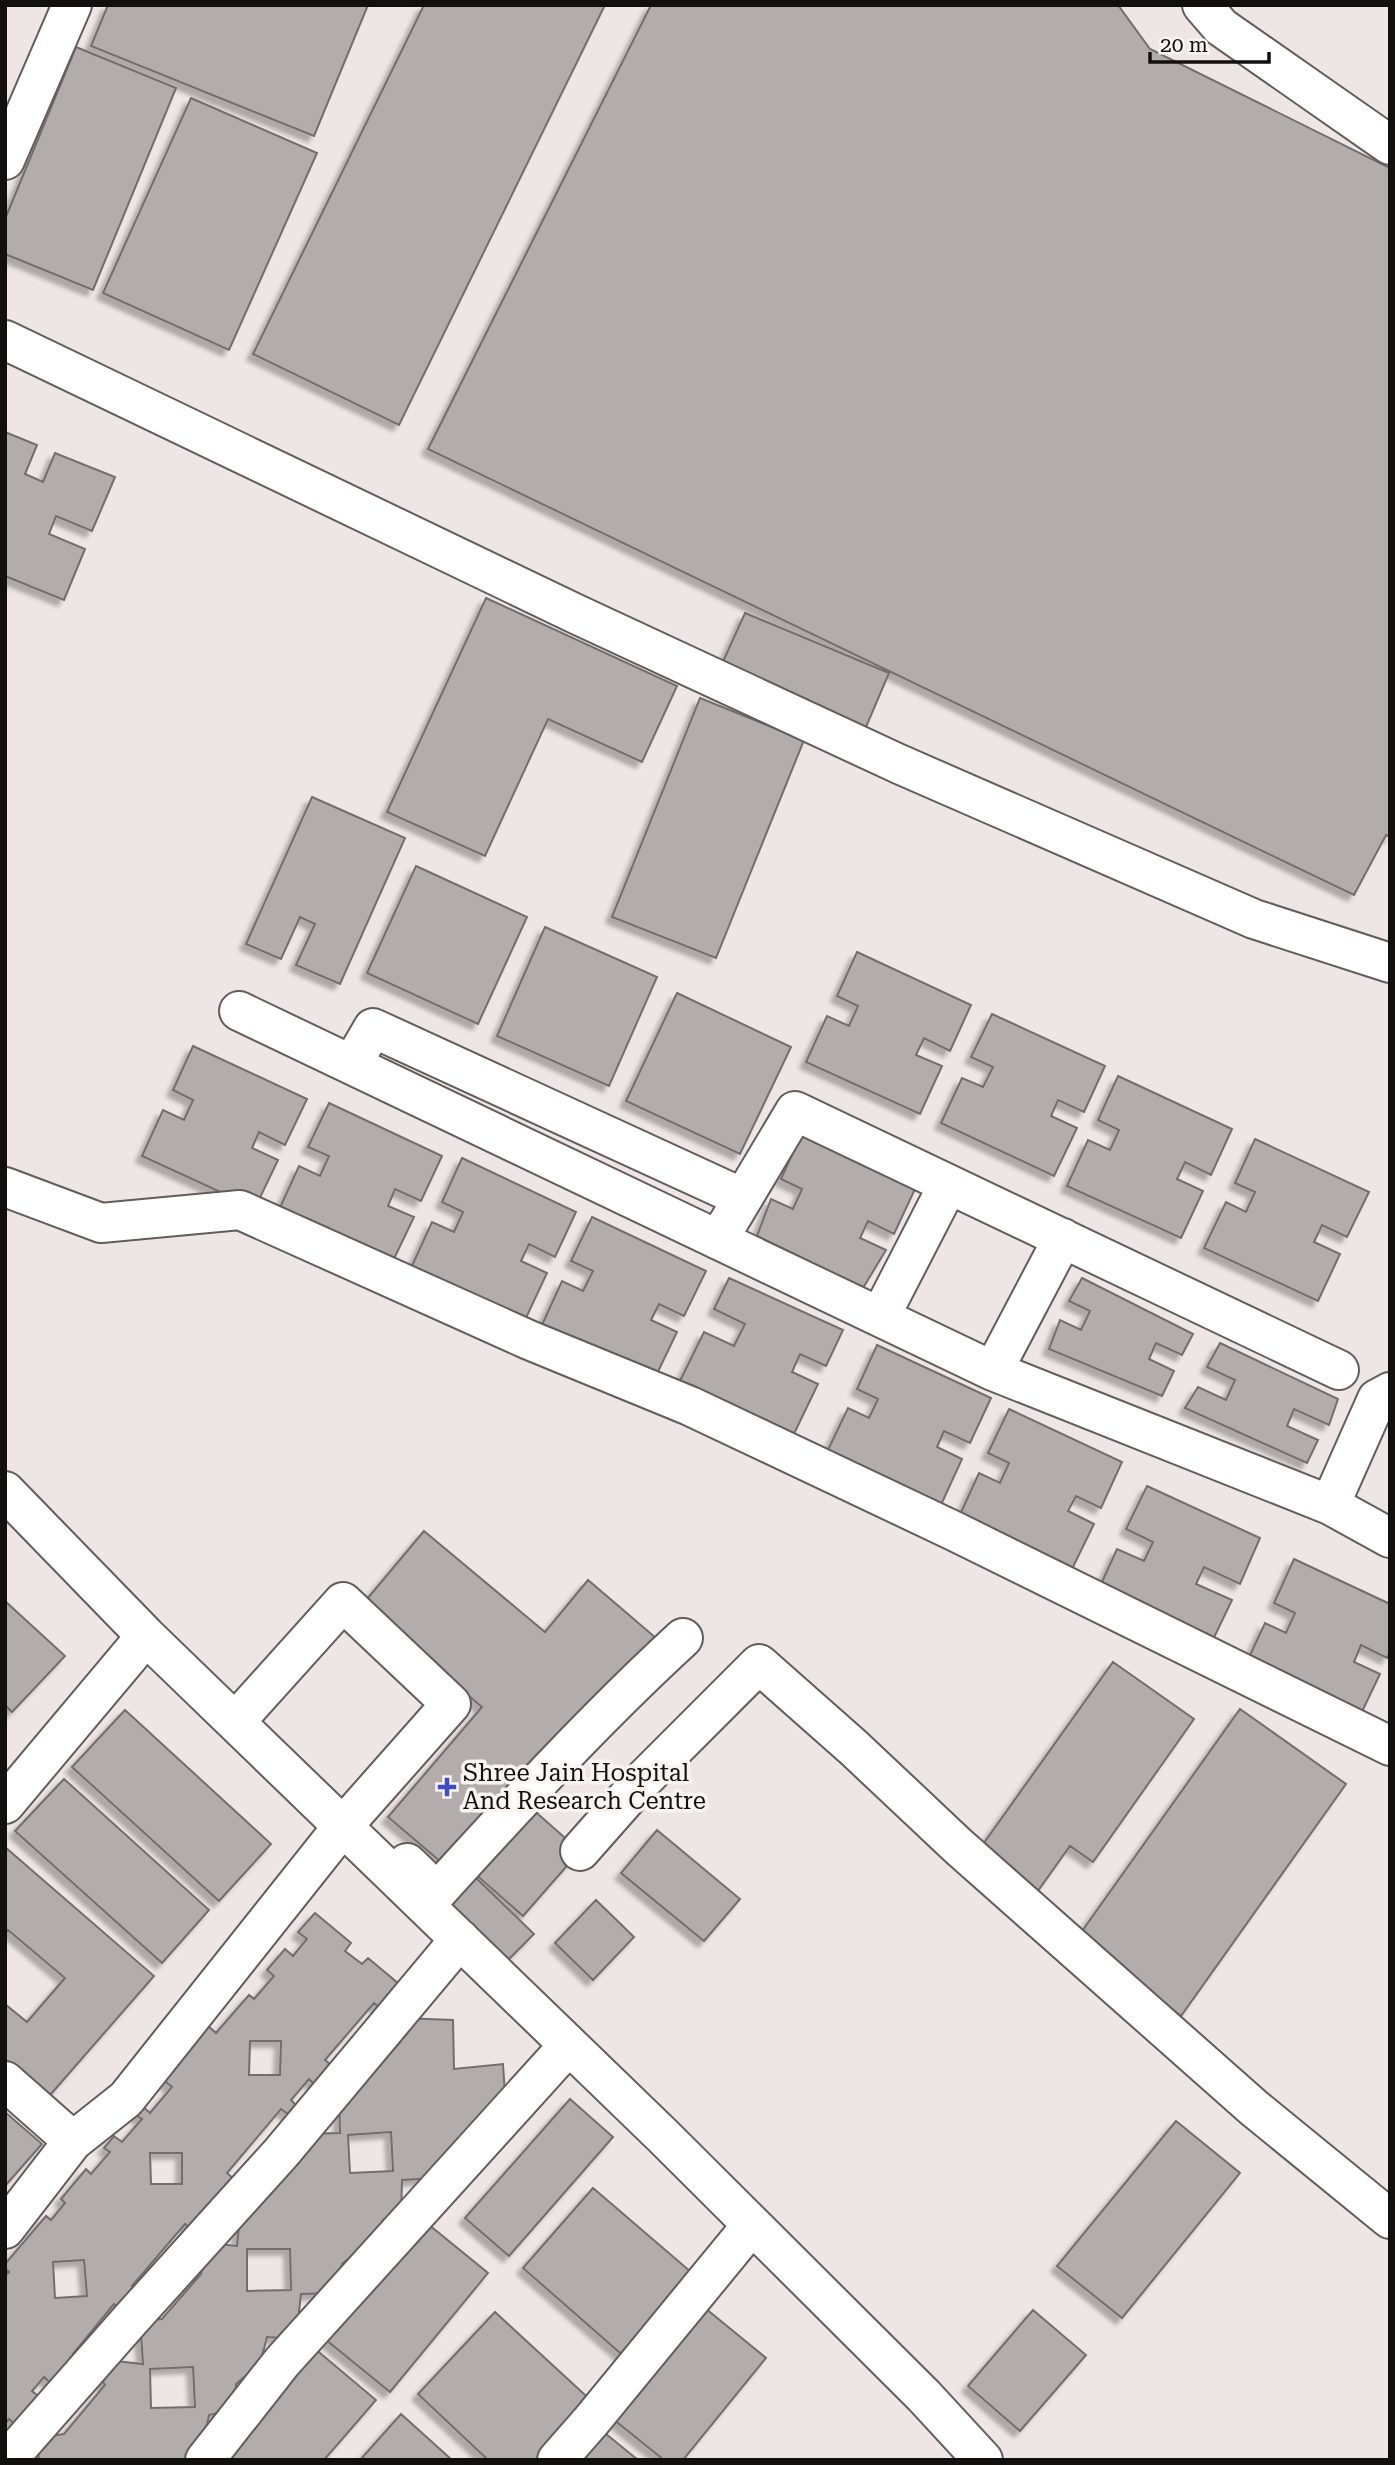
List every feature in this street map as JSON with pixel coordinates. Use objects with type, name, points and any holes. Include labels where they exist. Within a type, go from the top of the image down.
[{"type":"street","points":[[5,160],[72,5]]},
{"type":"street","points":[[1202,5],[1221,27],[1390,145]]},
{"type":"street","points":[[5,340],[576,614],[899,764],[1254,919],[1390,962]]},
{"type":"street","points":[[239,1011],[993,1371],[1330,1505],[1390,1538]]},
{"type":"street","points":[[352,1065],[373,1028],[743,1198]]},
{"type":"street","points":[[718,1240],[794,1111],[1339,1370]]},
{"type":"street","points":[[880,1317],[948,1185]]},
{"type":"street","points":[[5,1187],[101,1223],[240,1210],[529,1339],[690,1406],[954,1531],[1390,1745]]},
{"type":"street","points":[[993,1371],[1063,1238]]},
{"type":"street","points":[[1330,1505],[1377,1399],[1390,1392]]},
{"type":"street","points":[[5,1491],[146,1636],[235,1721],[437,1892],[638,1679],[683,1638]]},
{"type":"street","points":[[5,2229],[73,2141],[126,2099],[349,1819],[451,1704],[343,1602],[235,1721]]},
{"type":"street","points":[[5,1804],[146,1636]]},
{"type":"street","points":[[580,1851],[640,1783],[759,1664],[854,1748],[958,1846],[1254,2108],[1390,2219]]},
{"type":"street","points":[[349,1819],[460,1939],[924,2396],[983,2460]]},
{"type":"street","points":[[7,2460],[281,2153],[460,1939]]},
{"type":"street","points":[[205,2460],[282,2362],[569,2045]]},
{"type":"street","points":[[5,2081],[73,2141]]},
{"type":"street","points":[[557,2460],[752,2225]]},
{"type":"building","points":[[108,5],[368,5],[314,136],[91,46]]},
{"type":"building","points":[[424,5],[605,5],[399,425],[253,354]]},
{"type":"building","points":[[651,5],[1118,5],[1150,49],[1390,168],[1390,837],[1386,835],[1354,895],[428,449]]},
{"type":"building","points":[[76,47],[176,88],[93,290],[5,254],[5,219]]},
{"type":"building","points":[[191,98],[317,153],[229,350],[103,293]]},
{"type":"building","points":[[5,432],[37,445],[25,474],[43,482],[55,453],[115,477],[92,531],[56,516],[49,534],[85,549],[64,600],[5,576]]},
{"type":"building","points":[[486,598],[677,686],[642,762],[548,719],[485,856],[387,812]]},
{"type":"building","points":[[745,613],[889,673],[866,727],[721,666]]},
{"type":"building","points":[[700,698],[804,740],[716,958],[612,917]]},
{"type":"building","points":[[312,797],[405,838],[340,984],[296,965],[315,924],[300,917],[281,959],[246,944]]},
{"type":"building","points":[[416,866],[527,917],[478,1024],[367,973]]},
{"type":"building","points":[[545,927],[657,977],[609,1086],[497,1036]]},
{"type":"building","points":[[857,952],[971,1005],[950,1051],[924,1038],[916,1055],[942,1066],[920,1114],[806,1062],[827,1016],[849,1026],[858,1006],[837,996]]},
{"type":"building","points":[[677,993],[791,1047],[740,1154],[626,1101]]},
{"type":"building","points":[[992,1014],[1105,1066],[1084,1112],[1058,1100],[1051,1116],[1077,1128],[1054,1176],[941,1123],[962,1078],[983,1087],[993,1067],[971,1057]]},
{"type":"building","points":[[193,1046],[307,1099],[285,1145],[259,1132],[252,1148],[278,1160],[255,1208],[142,1156],[163,1110],[184,1120],[193,1100],[173,1090]]},
{"type":"building","points":[[1118,1076],[1232,1129],[1211,1175],[1185,1162],[1177,1179],[1203,1191],[1181,1238],[1067,1186],[1088,1140],[1110,1150],[1119,1130],[1098,1120]]},
{"type":"building","points":[[329,1103],[442,1156],[421,1201],[395,1189],[388,1206],[414,1217],[391,1265],[278,1212],[299,1166],[320,1176],[329,1156],[308,1147]]},
{"type":"building","points":[[801,1135],[915,1189],[894,1234],[868,1221],[860,1238],[886,1250],[863,1288],[757,1236],[771,1199],[793,1209],[802,1189],[781,1179]]},
{"type":"building","points":[[1255,1139],[1369,1192],[1347,1237],[1322,1225],[1314,1242],[1340,1254],[1318,1301],[1204,1248],[1226,1202],[1246,1212],[1255,1192],[1235,1183]]},
{"type":"building","points":[[462,1158],[576,1212],[555,1257],[529,1244],[521,1261],[547,1273],[525,1320],[411,1268],[432,1222],[454,1232],[463,1212],[442,1202]]},
{"type":"building","points":[[592,1217],[706,1271],[684,1316],[659,1304],[651,1320],[677,1332],[654,1380],[541,1327],[562,1281],[583,1291],[593,1271],[571,1261]]},
{"type":"building","points":[[729,1278],[843,1330],[826,1366],[800,1354],[792,1372],[818,1384],[791,1440],[677,1387],[704,1332],[734,1346],[745,1324],[714,1309]]},
{"type":"building","points":[[1082,1278],[1193,1334],[1182,1355],[1156,1343],[1149,1359],[1174,1371],[1162,1396],[1049,1349],[1060,1320],[1081,1330],[1090,1311],[1069,1301]]},
{"type":"building","points":[[1220,1343],[1338,1399],[1329,1425],[1294,1409],[1287,1426],[1318,1440],[1307,1463],[1185,1408],[1198,1387],[1226,1400],[1235,1380],[1207,1367]]},
{"type":"building","points":[[877,1345],[991,1398],[970,1443],[944,1431],[937,1447],[962,1459],[940,1507],[826,1454],[848,1408],[869,1418],[878,1399],[857,1389]]},
{"type":"building","points":[[1009,1409],[1122,1462],[1101,1508],[1076,1496],[1068,1511],[1094,1524],[1071,1571],[958,1519],[979,1473],[1000,1483],[1009,1463],[988,1453]]},
{"type":"building","points":[[1147,1486],[1260,1538],[1240,1584],[1204,1567],[1196,1584],[1232,1600],[1209,1648],[1096,1595],[1117,1549],[1144,1561],[1153,1542],[1126,1529]]},
{"type":"building","points":[[424,1531],[545,1632],[588,1580],[656,1638],[454,1873],[388,1817],[482,1707],[362,1605]]},
{"type":"building","points":[[1294,1559],[1390,1604],[1390,1652],[1387,1658],[1361,1645],[1354,1662],[1380,1674],[1358,1720],[1244,1668],[1265,1623],[1286,1633],[1295,1613],[1274,1603]]},
{"type":"building","points":[[5,1601],[65,1656],[12,1712],[5,1705]]},
{"type":"building","points":[[1113,1662],[1194,1719],[1093,1862],[1070,1846],[1035,1895],[976,1854]]},
{"type":"building","points":[[1240,1709],[1346,1784],[1181,2016],[1075,1941]]},
{"type":"building","points":[[125,1710],[271,1844],[219,1901],[72,1767]]},
{"type":"building","points":[[64,1779],[209,1910],[162,1963],[15,1831]]},
{"type":"building","points":[[522,1800],[580,1851],[523,1916],[465,1865]]},
{"type":"building","points":[[657,1830],[740,1899],[704,1941],[621,1873]]},
{"type":"building","points":[[5,1847],[154,1976],[44,2102],[5,2069],[5,2004],[27,2022],[65,1978],[8,1930],[5,1933]]},
{"type":"building","points":[[471,1873],[534,1934],[501,1967],[439,1907]]},
{"type":"building","points":[[596,1900],[634,1937],[593,1980],[555,1943]]},
{"type":"building","points":[[315,1913],[351,1943],[345,1951],[362,1964],[368,1958],[399,1984],[379,2008],[374,2003],[325,2060],[331,2065],[315,2085],[309,2079],[291,2100],[297,2106],[289,2115],[281,2109],[227,2173],[234,2179],[192,2230],[185,2224],[132,2286],[139,2292],[123,2312],[114,2304],[73,2354],[76,2357],[53,2385],[44,2377],[32,2391],[42,2399],[18,2427],[9,2419],[5,2424],[5,2276],[9,2272],[5,2264],[46,2216],[51,2220],[65,2203],[61,2199],[86,2169],[91,2174],[110,2152],[104,2148],[114,2136],[122,2142],[142,2119],[133,2113],[140,2104],[150,2113],[172,2087],[162,2079],[207,2025],[216,2033],[249,1995],[254,1999],[274,1976],[267,1970],[285,1949],[293,1956],[307,1939],[298,1932]],"holes":[[[250,2041],[281,2041],[280,2075],[249,2075]],[[150,2153],[182,2153],[182,2184],[151,2184]],[[84,2260],[87,2296],[55,2298],[53,2262]]]},
{"type":"building","points":[[401,2018],[453,2020],[454,2069],[503,2064],[506,2110],[439,2178],[402,2180],[401,2218],[383,2220],[377,2236],[342,2264],[339,2293],[301,2294],[296,2339],[267,2337],[260,2364],[236,2384],[235,2409],[209,2415],[201,2455],[183,2460],[39,2460],[36,2438],[64,2434],[105,2385],[93,2366],[107,2360],[143,2364],[140,2320],[162,2319],[201,2274],[207,2243],[237,2246],[241,2206],[264,2200],[301,2160],[303,2134],[340,2133],[339,2093],[359,2088],[401,2041]],"holes":[[[391,2132],[393,2171],[350,2173],[348,2135]],[[247,2249],[290,2249],[291,2290],[247,2291]],[[193,2367],[195,2407],[151,2408],[150,2369]]]},
{"type":"building","points":[[570,2099],[613,2137],[509,2256],[465,2218]]},
{"type":"building","points":[[5,2112],[42,2144],[5,2186]]},
{"type":"building","points":[[1176,2121],[1240,2173],[1122,2318],[1057,2266]]},
{"type":"building","points":[[593,2188],[698,2278],[627,2359],[523,2268]]},
{"type":"building","points":[[423,2220],[488,2273],[390,2392],[325,2339]]},
{"type":"building","points":[[705,2308],[766,2358],[683,2460],[664,2460],[613,2419]]},
{"type":"building","points":[[1033,2310],[1086,2355],[1020,2431],[968,2386]]},
{"type":"building","points":[[495,2312],[596,2405],[545,2460],[488,2460],[418,2394]]},
{"type":"building","points":[[314,2348],[376,2400],[324,2460],[217,2460]]},
{"type":"building","points":[[401,2414],[452,2460],[360,2460]]},
{"type":"building","points":[[595,2425],[638,2460],[566,2460]]},
{"type":"place","name":"Shree Jain Hospital And Research Centre","points":[[447,1787]]}]
